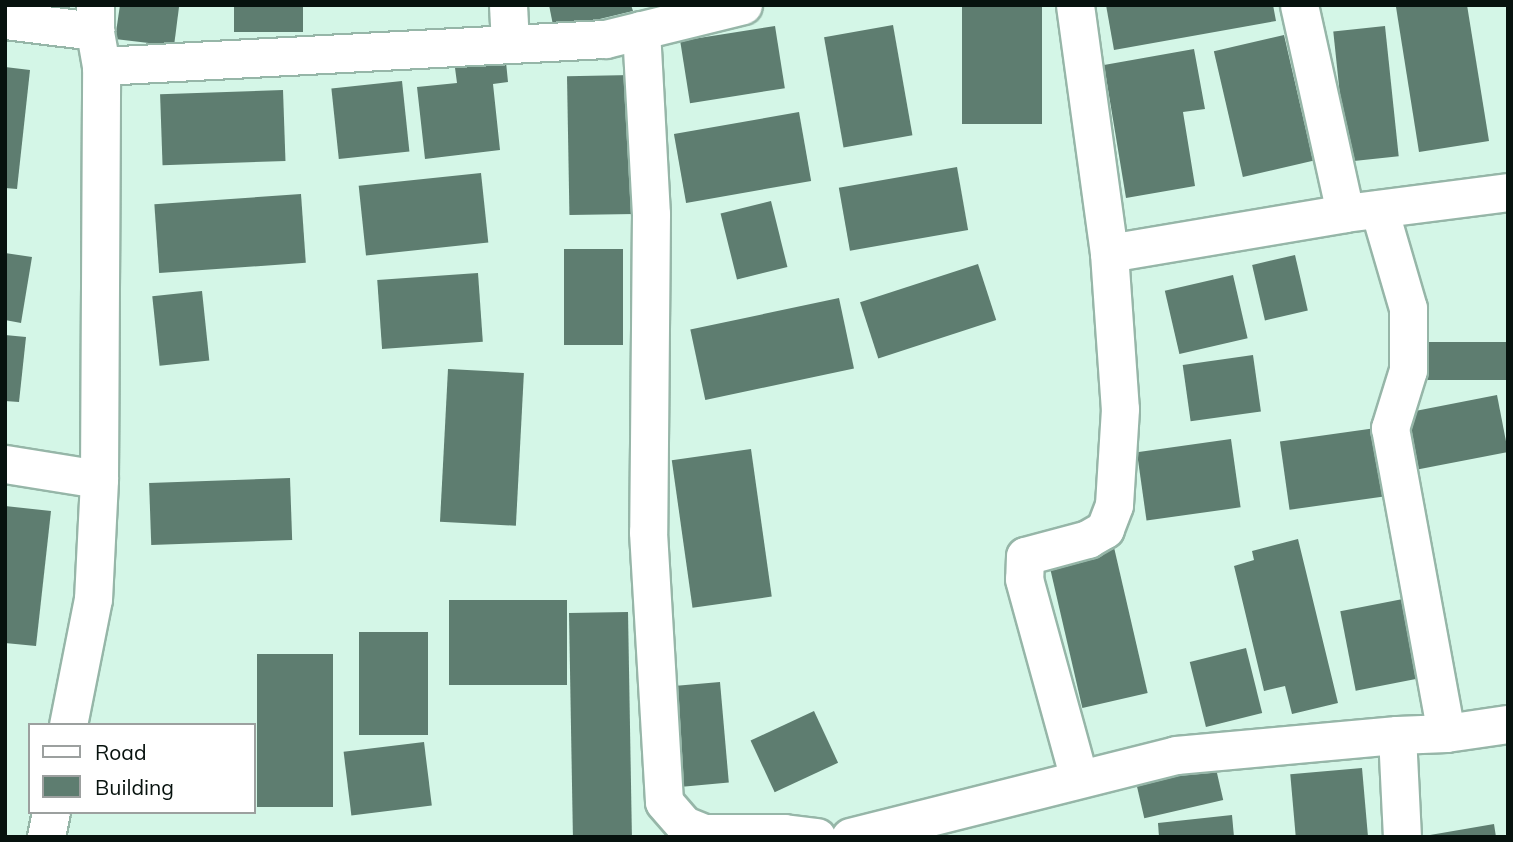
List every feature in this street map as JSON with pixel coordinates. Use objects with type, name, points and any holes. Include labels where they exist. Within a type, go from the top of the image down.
[{"type":"street","points":[[508,5],[510,42]]},
{"type":"street","points":[[101,66],[605,39],[743,5]]},
{"type":"street","points":[[1075,5],[1109,253],[1121,409],[1114,505],[1105,529],[1088,539],[1025,556],[1024,579],[1079,778]]},
{"type":"street","points":[[1299,5],[1362,211],[1408,308],[1408,370],[1390,428],[1446,733]]},
{"type":"street","points":[[5,20],[95,18],[101,66],[99,479],[93,599],[68,723]]},
{"type":"street","points":[[641,30],[651,214],[648,533],[664,802],[684,825],[704,833],[817,837]]},
{"type":"street","points":[[1109,253],[1362,211],[1508,192]]},
{"type":"street","points":[[5,464],[99,479]]},
{"type":"street","points":[[850,837],[1176,755],[1446,733],[1508,724]]},
{"type":"street","points":[[1397,735],[1402,837]]},
{"type":"street","points":[[46,837],[51,814]]},
{"type":"building","points":[[120,5],[179,7],[174,46],[115,39]]},
{"type":"building","points":[[234,5],[303,5],[303,32],[234,32]]},
{"type":"building","points":[[549,5],[631,5],[633,11],[554,30]]},
{"type":"building","points":[[962,5],[1042,5],[1042,124],[962,124]]},
{"type":"building","points":[[1106,5],[1273,5],[1276,21],[1114,50]]},
{"type":"building","points":[[1467,5],[1489,141],[1419,152],[1396,7]]},
{"type":"building","points":[[893,25],[912,135],[844,147],[824,37]]},
{"type":"building","points":[[775,26],[785,88],[690,103],[680,41]]},
{"type":"building","points":[[1385,26],[1399,156],[1347,162],[1333,31]]},
{"type":"building","points":[[1284,35],[1313,161],[1243,177],[1214,51]]},
{"type":"building","points":[[1194,49],[1205,109],[1183,112],[1195,186],[1126,198],[1104,65]]},
{"type":"building","points":[[506,62],[508,82],[493,84],[500,150],[425,159],[417,87],[457,83],[455,68]]},
{"type":"building","points":[[5,67],[30,70],[17,189],[5,188]]},
{"type":"building","points":[[632,75],[634,214],[569,215],[567,76]]},
{"type":"building","points":[[402,81],[409,152],[339,159],[331,88]]},
{"type":"building","points":[[283,90],[285,161],[163,165],[160,94]]},
{"type":"building","points":[[799,112],[811,181],[686,203],[674,134]]},
{"type":"building","points":[[957,167],[968,230],[850,251],[839,188]]},
{"type":"building","points":[[481,173],[488,243],[366,255],[359,186]]},
{"type":"building","points":[[301,194],[306,263],[159,273],[154,204]]},
{"type":"building","points":[[771,201],[787,267],[737,280],[721,214]]},
{"type":"building","points":[[564,249],[623,249],[623,345],[564,345]]},
{"type":"building","points":[[5,253],[32,257],[21,323],[5,320]]},
{"type":"building","points":[[1295,255],[1308,311],[1265,320],[1252,265]]},
{"type":"building","points":[[978,264],[996,320],[878,358],[860,302]]},
{"type":"building","points":[[478,273],[483,342],[382,349],[377,280]]},
{"type":"building","points":[[1233,275],[1248,338],[1179,354],[1165,291]]},
{"type":"building","points":[[202,291],[209,361],[160,366],[152,296]]},
{"type":"building","points":[[839,298],[854,368],[705,400],[690,330]]},
{"type":"building","points":[[5,335],[26,337],[19,402],[5,401]]},
{"type":"building","points":[[1414,342],[1508,342],[1508,380],[1414,380]]},
{"type":"building","points":[[1253,355],[1261,411],[1191,421],[1183,365]]},
{"type":"building","points":[[448,369],[524,373],[516,526],[440,522]]},
{"type":"building","points":[[1497,395],[1508,452],[1415,470],[1404,413]]},
{"type":"building","points":[[1376,428],[1386,496],[1290,510],[1280,441]]},
{"type":"building","points":[[1231,439],[1241,507],[1147,521],[1137,452]]},
{"type":"building","points":[[751,449],[772,597],[693,608],[672,460]]},
{"type":"building","points":[[290,478],[292,540],[151,545],[149,483]]},
{"type":"building","points":[[5,506],[51,511],[36,646],[5,643]]},
{"type":"building","points":[[1298,539],[1338,703],[1292,714],[1285,686],[1264,691],[1234,566],[1254,560],[1252,551]]},
{"type":"building","points":[[1113,543],[1148,693],[1082,708],[1048,558]]},
{"type":"building","points":[[1408,598],[1423,678],[1356,691],[1340,611]]},
{"type":"building","points":[[449,600],[567,600],[567,685],[449,685]]},
{"type":"building","points":[[628,612],[632,837],[573,837],[569,613]]},
{"type":"building","points":[[359,632],[428,632],[428,735],[359,735]]},
{"type":"building","points":[[1246,648],[1262,713],[1206,727],[1190,662]]},
{"type":"building","points":[[257,654],[333,654],[333,807],[257,807]]},
{"type":"building","points":[[720,682],[729,783],[677,787],[668,687]]},
{"type":"building","points":[[814,711],[838,763],[775,792],[751,741]]},
{"type":"building","points":[[424,742],[432,806],[351,815],[344,752]]},
{"type":"building","points":[[1214,760],[1223,800],[1144,818],[1135,778]]},
{"type":"building","points":[[1362,768],[1368,837],[1296,837],[1290,774]]},
{"type":"building","points":[[1232,815],[1234,837],[1159,837],[1158,823]]},
{"type":"building","points":[[1494,824],[1496,837],[1430,837],[1430,835]]}]
